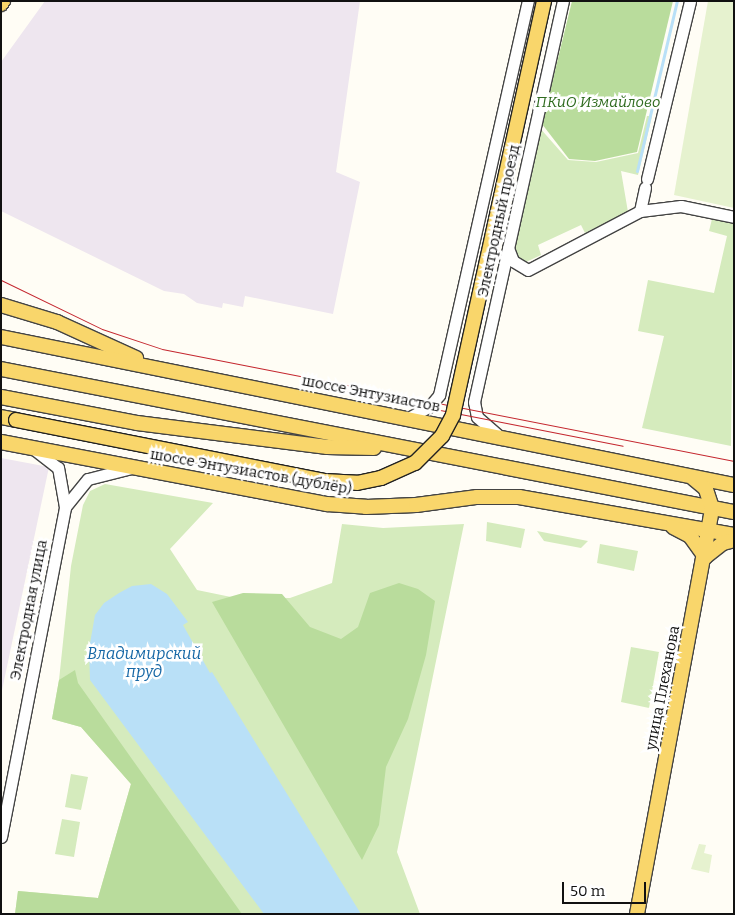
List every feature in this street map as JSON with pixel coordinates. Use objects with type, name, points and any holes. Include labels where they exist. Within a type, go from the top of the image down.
[{"type":"main road","points":[[1,417],[324,481],[357,483],[381,478],[415,463],[442,436],[455,406],[544,1]]},
{"type":"main road","points":[[1,305],[57,322],[166,370]]},
{"type":"main road","name":"шоссе Энтузиастов","points":[[1,337],[408,418],[734,486]]},
{"type":"main road","points":[[1,369],[734,512]]},
{"type":"main road","points":[[1,396],[146,424],[327,446],[417,450]]},
{"type":"main road","name":"шоссе Энтузиастов (дублёр)","points":[[1,442],[327,504],[366,508],[416,505],[478,497],[519,497],[708,530],[733,537]]},
{"type":"main road","points":[[667,523],[690,536],[705,557],[733,537],[712,508],[706,490],[690,477]]},
{"type":"main road","name":"улица Плеханова","points":[[637,914],[705,557],[712,508]]},
{"type":"street","name":"Электродный проезд","points":[[408,418],[428,407],[439,396],[528,1]]},
{"type":"street","name":"Электродный проезд","points":[[501,437],[477,417],[474,402],[563,1]]},
{"type":"street","points":[[640,211],[690,1]]},
{"type":"street","points":[[514,61],[520,55],[534,52],[546,60],[548,69]]},
{"type":"street","points":[[508,248],[512,261],[528,270],[640,211],[681,206],[734,217]]},
{"type":"street","name":"Электродная улица","points":[[1,837],[65,507],[58,468],[33,449]]},
{"type":"street","name":"Электродная улица","points":[[65,507],[88,479],[131,468]]},
{"type":"shaded area","points":[[45,1],[360,1],[336,172],[360,182],[333,314],[245,296],[243,307],[223,303],[222,308],[197,303],[184,294],[164,291],[1,211],[1,62]]},
{"type":"shaded area","points":[[1,458],[49,467],[1,695]]},
{"type":"green space","name":"ПКиО Измайлово","points":[[572,1],[673,1],[637,152],[595,161],[569,159],[542,124]]},
{"type":"green space","points":[[708,1],[734,1],[734,208],[674,195]]},
{"type":"green space","points":[[647,116],[652,116],[638,175],[621,171],[628,212],[585,233],[581,225],[538,245],[541,255],[526,262],[519,259],[513,241],[539,127],[568,160],[596,162],[638,153]]},
{"type":"green space","points":[[712,219],[734,224],[731,446],[642,428],[664,336],[638,331],[648,280],[714,293],[727,236],[709,231]]},
{"type":"green space","points":[[105,484],[213,503],[170,549],[197,590],[231,597],[290,598],[332,583],[342,524],[383,528],[464,524],[397,852],[420,914],[15,914],[18,891],[98,898],[131,784],[81,727],[52,719],[59,680],[71,566],[83,505],[90,491]]},
{"type":"green space","points":[[487,522],[525,529],[521,548],[486,541]]},
{"type":"green space","points":[[537,531],[588,541],[581,548],[544,541]]},
{"type":"green space","points":[[600,544],[638,551],[634,571],[597,563]]},
{"type":"green space","points":[[399,583],[418,589],[435,601],[426,655],[408,719],[386,767],[379,825],[362,860],[212,602],[243,593],[282,594],[310,627],[341,639],[358,627],[370,593]]},
{"type":"green space","points":[[631,647],[659,652],[649,708],[621,702]]},
{"type":"green space","points":[[75,670],[78,683],[242,914],[15,914],[18,891],[98,898],[131,784],[81,727],[52,719],[59,680]]},
{"type":"green space","points":[[71,774],[88,777],[81,810],[65,807]]},
{"type":"green space","points":[[62,819],[80,822],[74,857],[55,854]]},
{"type":"green space","points":[[699,844],[706,845],[704,853],[712,855],[709,873],[691,869]]},
{"type":"water","name":"Владимирский пруд","points":[[151,584],[167,594],[188,622],[183,625],[210,673],[212,672],[361,914],[264,914],[90,680],[89,649],[95,615],[104,603],[119,593],[132,586]]},
{"type":"waterway","points":[[637,171],[677,1]]},
{"type":"tram line","points":[[1,280],[102,329],[162,349],[734,461]]},
{"type":"tram line","points":[[338,390],[623,446]]}]
